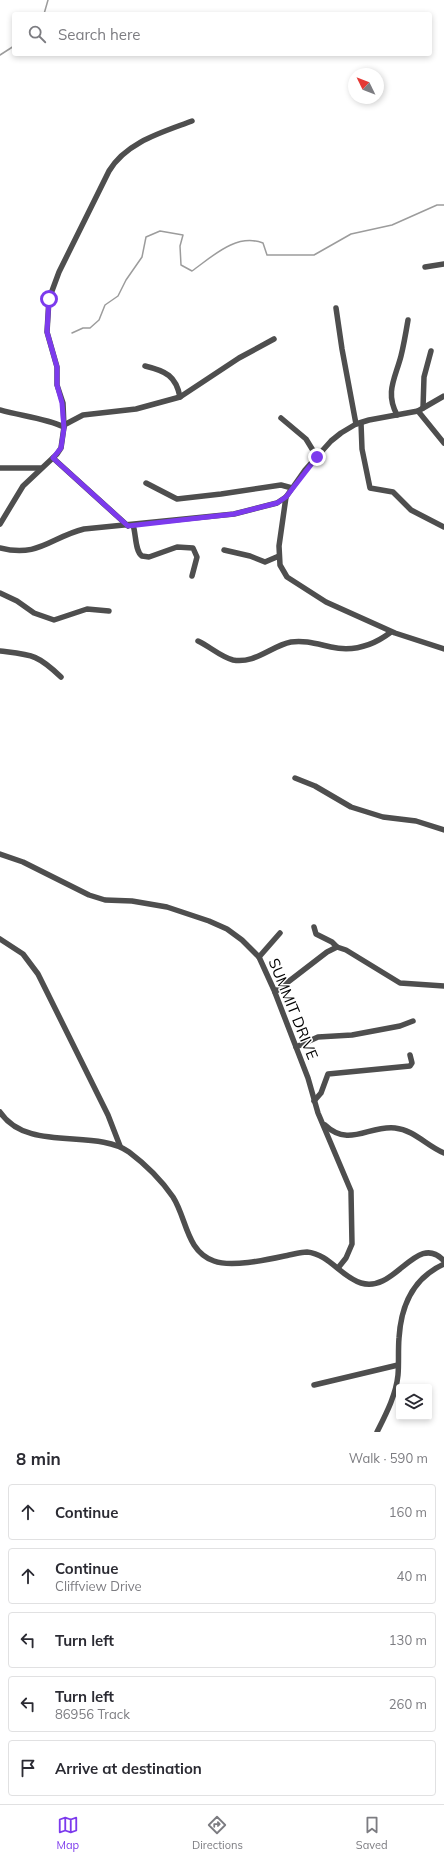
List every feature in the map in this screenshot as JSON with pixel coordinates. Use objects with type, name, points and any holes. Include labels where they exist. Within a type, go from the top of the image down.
[{"type":"street","points":[[0,524],[23,486],[40,468],[53,458],[61,448],[64,426],[62,403],[57,385],[57,367],[47,332],[49,299],[59,272],[109,171],[117,160],[138,144],[192,121]]},
{"type":"street","points":[[425,267],[444,264]]},
{"type":"street","points":[[336,308],[342,349],[359,424],[362,449],[370,488],[376,491],[393,492],[411,510],[444,527]]},
{"type":"street","points":[[397,415],[392,406],[390,393],[402,350],[408,320]]},
{"type":"street","points":[[0,410],[26,418],[52,422],[64,426],[83,415],[136,409],[180,397],[239,358],[274,339]]},
{"type":"street","points":[[432,351],[424,382],[420,409],[444,443]]},
{"type":"street","points":[[145,366],[158,369],[170,376],[178,386],[180,397]]},
{"type":"street","points":[[443,395],[420,409],[359,424],[336,437],[317,457],[286,497],[278,546],[283,572],[293,582],[326,602],[391,632],[444,649]]},
{"type":"street","points":[[281,418],[306,439],[317,457]]},
{"type":"street","points":[[53,458],[131,526],[138,551],[142,556],[149,557],[177,547],[193,548],[197,557],[192,576]]},
{"type":"street","points":[[0,468],[40,468]]},
{"type":"street","points":[[146,483],[177,499],[281,485],[292,488]]},
{"type":"street","points":[[0,548],[22,551],[33,550],[79,530],[131,526],[234,514],[271,505],[286,497]]},
{"type":"street","points":[[224,550],[250,556],[266,562],[279,556]]},
{"type":"street","points":[[0,593],[12,598],[34,613],[54,620],[87,609],[109,611]]},
{"type":"street","points":[[198,641],[229,658],[242,660],[264,654],[283,645],[299,641],[342,649],[361,647],[375,643],[391,632]]},
{"type":"street","points":[[0,651],[30,654],[38,657],[61,677]]},
{"type":"street","points":[[295,778],[315,786],[351,807],[383,817],[416,821],[444,830]]},
{"type":"street","name":"SUMMIT DRIVE","points":[[0,854],[22,862],[88,895],[105,900],[132,901],[167,907],[209,921],[227,929],[242,940],[259,957],[275,992],[308,1078],[314,1101],[350,1186],[352,1198],[352,1244],[346,1258],[338,1268]]},
{"type":"street","points":[[314,927],[316,934],[332,942],[337,948]]},
{"type":"street","points":[[259,957],[280,933]]},
{"type":"street","points":[[0,939],[22,954],[38,974],[108,1115],[120,1146]]},
{"type":"street","points":[[275,992],[327,952],[337,948],[346,950],[400,983],[444,986]]},
{"type":"street","points":[[296,1047],[318,1037],[352,1035],[400,1026],[413,1021]]},
{"type":"street","points":[[314,1101],[325,1085],[328,1074],[410,1066],[412,1063],[410,1055]]},
{"type":"street","points":[[0,1112],[12,1125],[34,1134],[113,1144],[120,1146],[129,1152],[166,1188],[174,1198],[190,1238],[197,1250],[204,1257],[216,1262],[235,1263],[307,1252],[316,1254],[354,1280],[367,1285],[376,1285],[386,1280],[417,1255],[425,1252],[432,1252],[439,1255],[444,1261]]},
{"type":"street","points":[[324,1125],[330,1130],[344,1136],[387,1127],[402,1129],[444,1153]]},
{"type":"street","points":[[377,1432],[392,1398],[398,1375],[399,1336],[403,1315],[409,1297],[416,1284],[424,1275],[444,1264]]},
{"type":"street","points":[[314,1385],[398,1365]]},
{"type":"waterway","points":[[45,12],[48,0]]},
{"type":"waterway","points":[[0,55],[12,47]]},
{"type":"waterway","points":[[72,333],[83,328],[90,328],[99,320],[105,305],[118,296],[126,280],[142,257],[146,237],[160,231],[183,235],[180,246],[181,265],[192,271],[225,248],[243,241],[263,243],[267,255],[314,255],[351,234],[392,225],[437,205],[444,205]]},
{"type":"route","points":[[49,299],[47,332],[48,340],[57,367],[57,385],[62,403],[64,428],[61,448],[53,458],[128,526],[234,514],[277,503],[286,497],[305,470],[317,457]]}]
